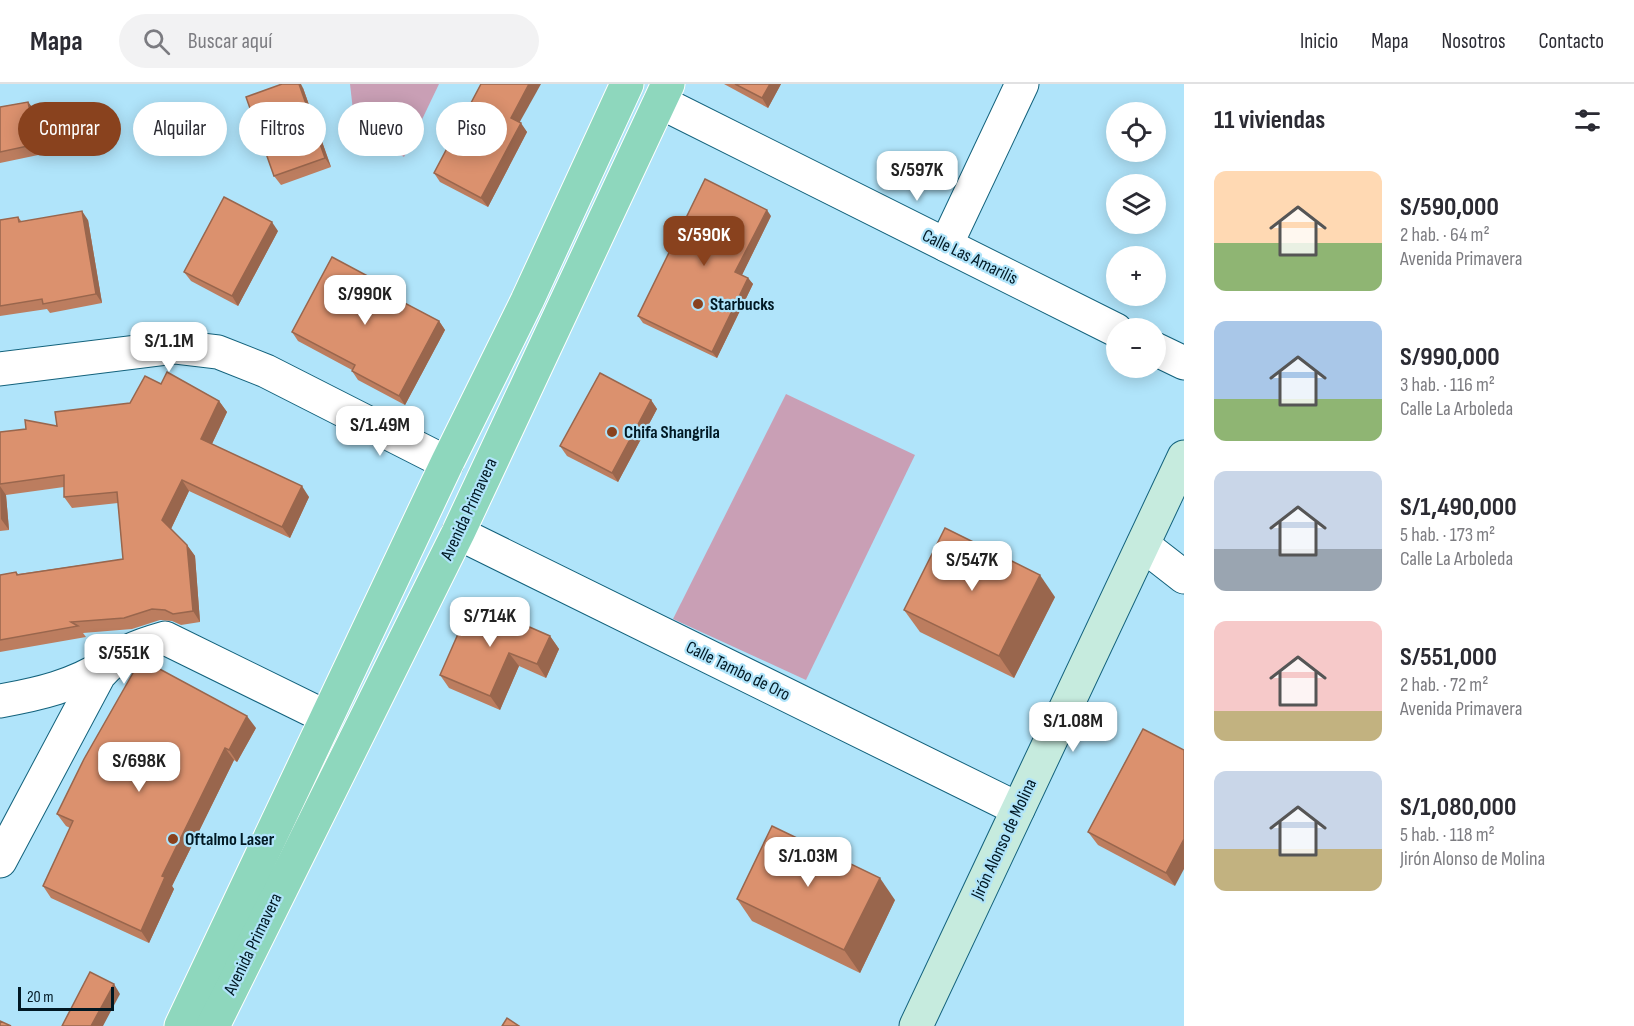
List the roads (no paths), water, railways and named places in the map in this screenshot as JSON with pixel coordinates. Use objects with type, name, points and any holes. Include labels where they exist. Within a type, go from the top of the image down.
[{"type":"main road","name":"Avenida Primavera","points":[[181,1026],[447,463],[527,301],[627,84]]},
{"type":"main road","name":"Avenida Primavera","points":[[213,1026],[458,533],[664,93]]},
{"type":"main road","name":"Jirón Alonso de Molina","points":[[916,1026],[1184,458]]},
{"type":"street","points":[[946,245],[1022,84]]},
{"type":"street","name":"Calle Las Amarilis","points":[[664,93],[696,120],[1106,325]]},
{"type":"street","points":[[0,369],[176,347],[218,352],[266,371],[447,463]]},
{"type":"street","points":[[1166,354],[1184,363]]},
{"type":"street","name":"Calle Tambo de Oro","points":[[458,533],[1018,809]]},
{"type":"street","points":[[1143,545],[1184,577]]},
{"type":"street","points":[[0,701],[64,687],[89,676],[134,647],[165,638],[326,717]]},
{"type":"street","points":[[0,861],[99,675],[110,663]]},
{"type":"place","name":"Starbucks","points":[[698,304]]},
{"type":"place","name":"Chifa Shangrila","points":[[612,432]]},
{"type":"place","name":"Oftalmo Laser","points":[[173,839]]}]
